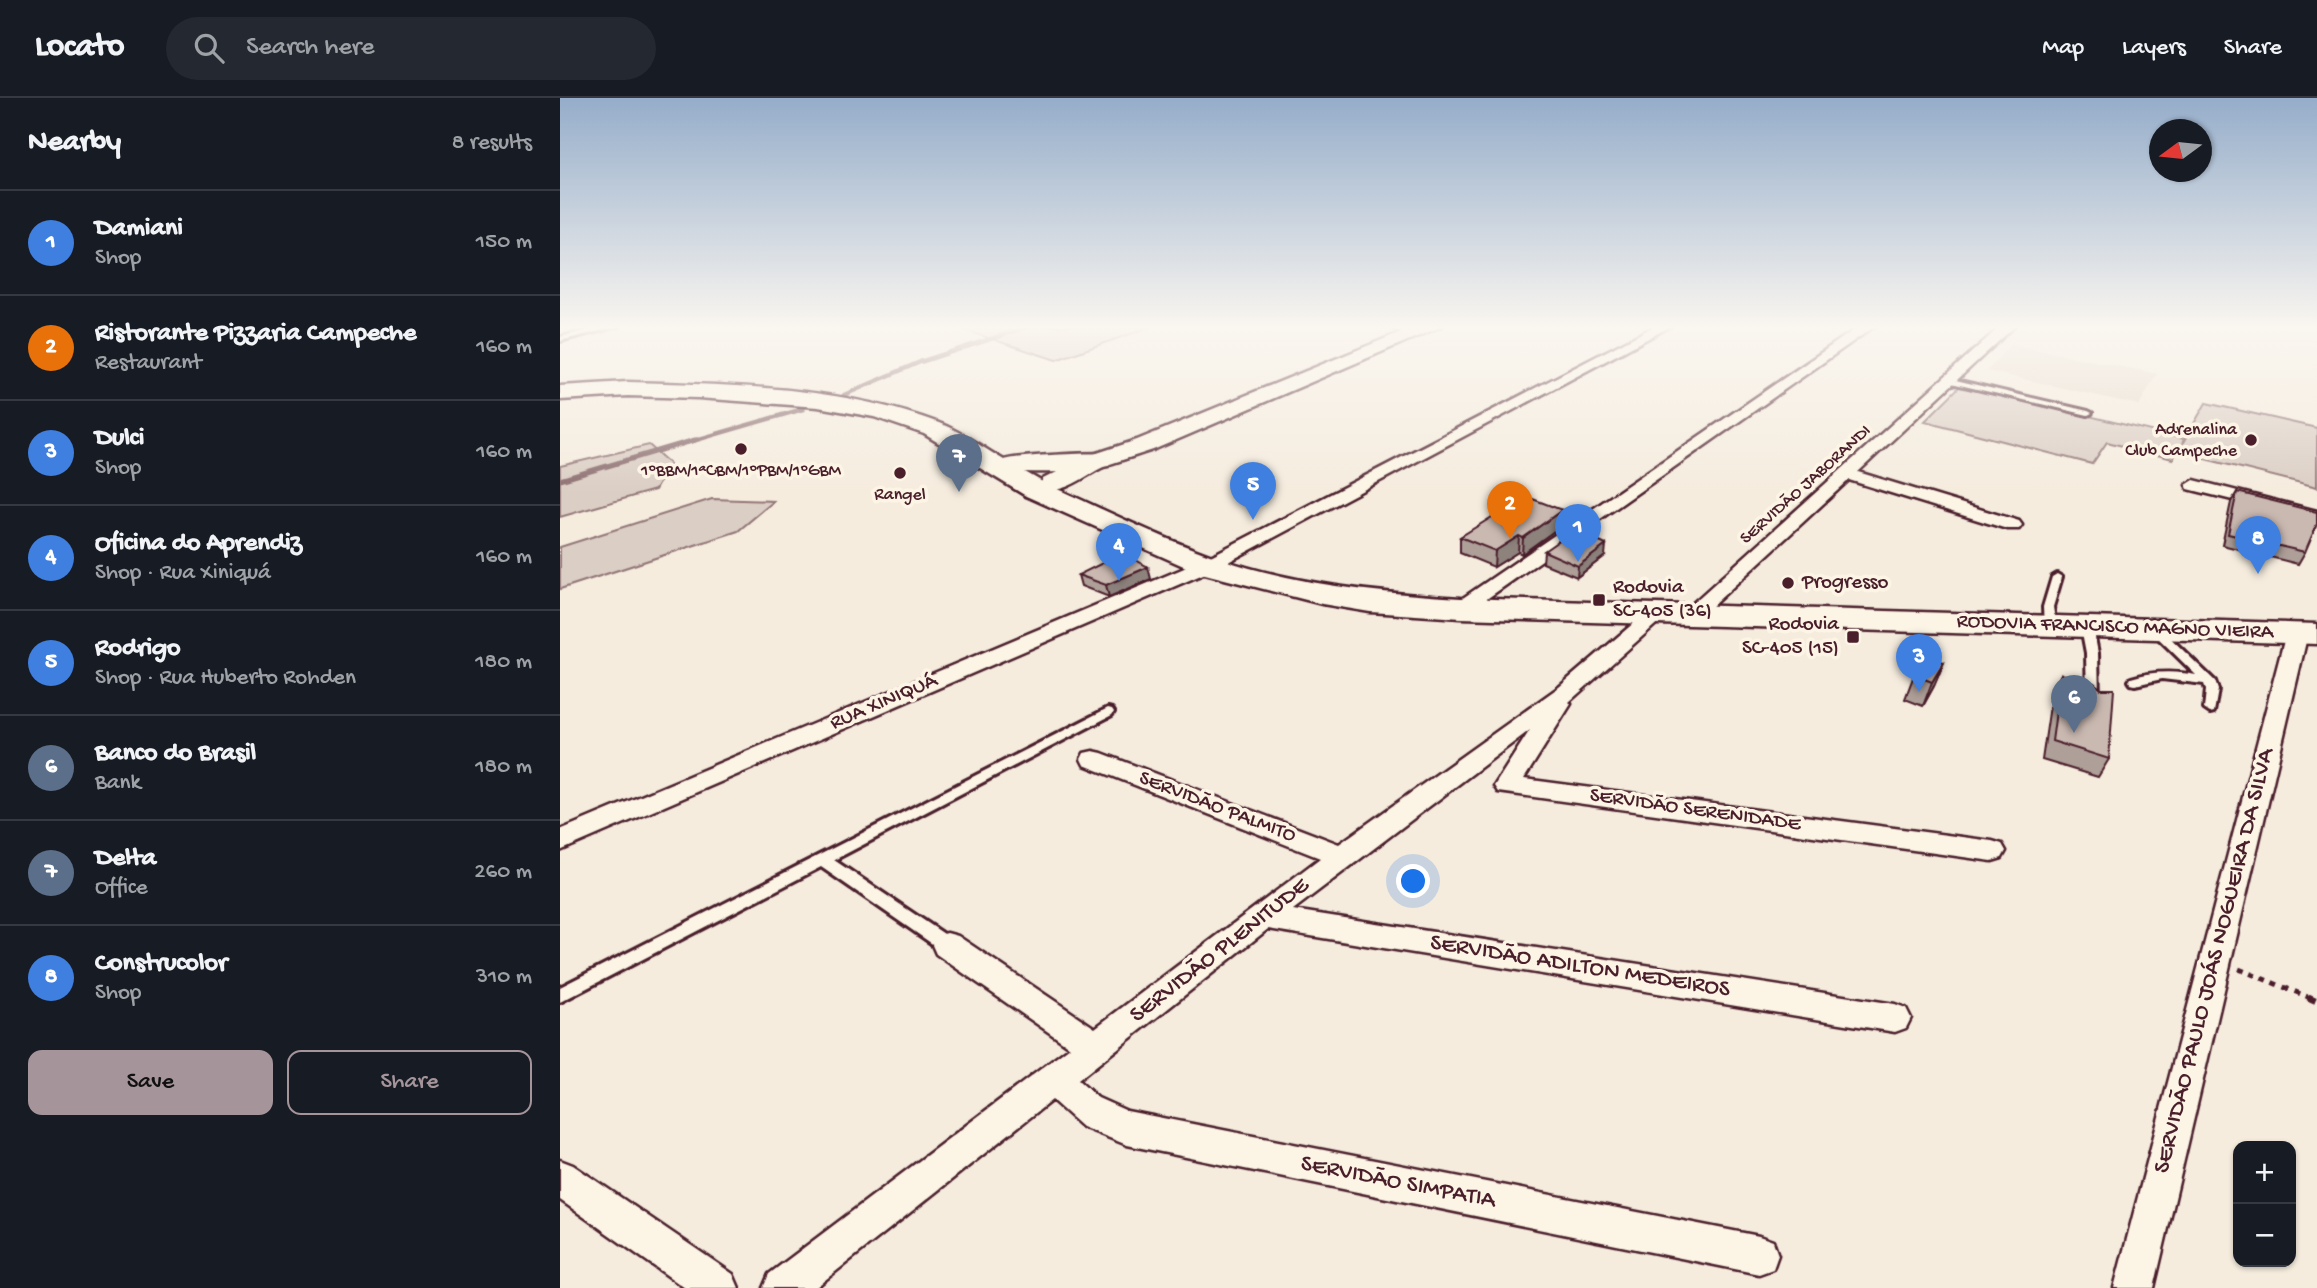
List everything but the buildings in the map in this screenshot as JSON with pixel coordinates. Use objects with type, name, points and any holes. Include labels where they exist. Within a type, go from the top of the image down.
[{"type":"main road","points":[[1044,487],[1299,382]]},
{"type":"main road","name":"RODOVIA FRANCISCO MAGNO VIEIRA","points":[[560,393],[661,389],[818,400],[900,416],[963,445],[1127,529],[1208,565],[1322,594],[1383,603],[1461,608],[2312,632]]},
{"type":"main road","name":"RODOVIA FRANCISCO MAGNO VIEIRA","points":[[963,445],[1014,464],[1044,487],[1092,503],[1127,529]]},
{"type":"main road","points":[[1014,464],[1096,466]]},
{"type":"main road","points":[[1092,503],[1087,486],[1096,466]]},
{"type":"street","name":"RUA XINIQUÁ","points":[[560,841],[1208,565],[1560,382]]},
{"type":"street","points":[[1461,608],[1790,382]]},
{"type":"street","name":"SERVIDÃO JABORANDI","points":[[1691,615],[1948,382]]},
{"type":"street","points":[[1846,474],[2012,525]]},
{"type":"street","points":[[2194,485],[2317,516]]},
{"type":"street","name":"SERVIDÃO PLENITUDE","points":[[783,1288],[1342,856],[1567,692],[1656,614]]},
{"type":"street","name":"SERVIDÃO PAULO JOÁS NOGUEIRA DA SILVA","points":[[2134,1288],[2215,960],[2312,632]]},
{"type":"street","name":"SERVIDÃO SERENIDADE","points":[[1567,692],[1507,786],[1992,851]]},
{"type":"street","name":"SERVIDÃO PALMITO","points":[[1093,760],[1342,856]]},
{"type":"street","name":"SERVIDÃO ADILTON MEDEIROS","points":[[1264,917],[1895,1018]]},
{"type":"street","points":[[947,945],[1096,1046]]},
{"type":"street","name":"SERVIDÃO SIMPATIA","points":[[1054,1079],[1081,1109],[1099,1120],[1127,1128],[1759,1255]]},
{"type":"street","points":[[560,1178],[719,1288]]},
{"type":"lane","points":[[1956,382],[2088,413]]},
{"type":"lane","points":[[2050,626],[2048,607],[2057,577]]},
{"type":"lane","points":[[2087,627],[2092,653],[2093,701]]},
{"type":"lane","points":[[2155,629],[2209,681],[2212,690],[2210,709]]},
{"type":"lane","points":[[2135,681],[2151,674],[2164,674],[2209,681]]},
{"type":"lane","points":[[560,995],[1108,712]]},
{"type":"lane","points":[[822,860],[947,945]]},
{"type":"path","points":[[2215,960],[2317,1001]]},
{"type":"shaded area","points":[[2034,382],[2153,382],[2139,405]]},
{"type":"shaded area","points":[[1961,385],[2184,439],[2182,444],[2206,403],[2317,428],[2317,487],[2177,452],[2173,459],[2107,442],[2092,464],[1925,421]]},
{"type":"shaded area","points":[[649,445],[670,464],[655,490],[560,517],[560,466]]},
{"type":"shaded area","points":[[712,499],[774,501],[738,531],[560,589],[560,547]]},
{"type":"waterway","points":[[844,395],[875,382]]},
{"type":"waterway","points":[[689,442],[803,409]]},
{"type":"waterway","points":[[560,480],[695,440]]},
{"type":"place","name":"Adrenalina Club Campeche","points":[[2251,440]]},
{"type":"place","name":"1ºBBM/1ªCBM/1ºPBM/1ºGBM","points":[[741,449]]},
{"type":"place","name":"Rangel","points":[[900,473]]},
{"type":"place","name":"Delta","points":[[959,492]]},
{"type":"place","name":"Rodrigo","points":[[1253,520]]},
{"type":"place","name":"Ristorante Pizzaria Campeche","points":[[1510,539]]},
{"type":"place","name":"Damiani","points":[[1578,562]]},
{"type":"place","name":"Construcolor","points":[[2258,574]]},
{"type":"place","name":"Oficina do Aprendiz","points":[[1119,581]]},
{"type":"place","name":"Progresso","points":[[1788,583]]},
{"type":"place","name":"Rodovia SC-405 (36)","points":[[1599,600]]},
{"type":"place","name":"Rodovia SC-405 (15)","points":[[1853,637]]},
{"type":"place","name":"Dulci","points":[[1919,692]]},
{"type":"place","name":"Banco do Brasil","points":[[2074,733]]}]
